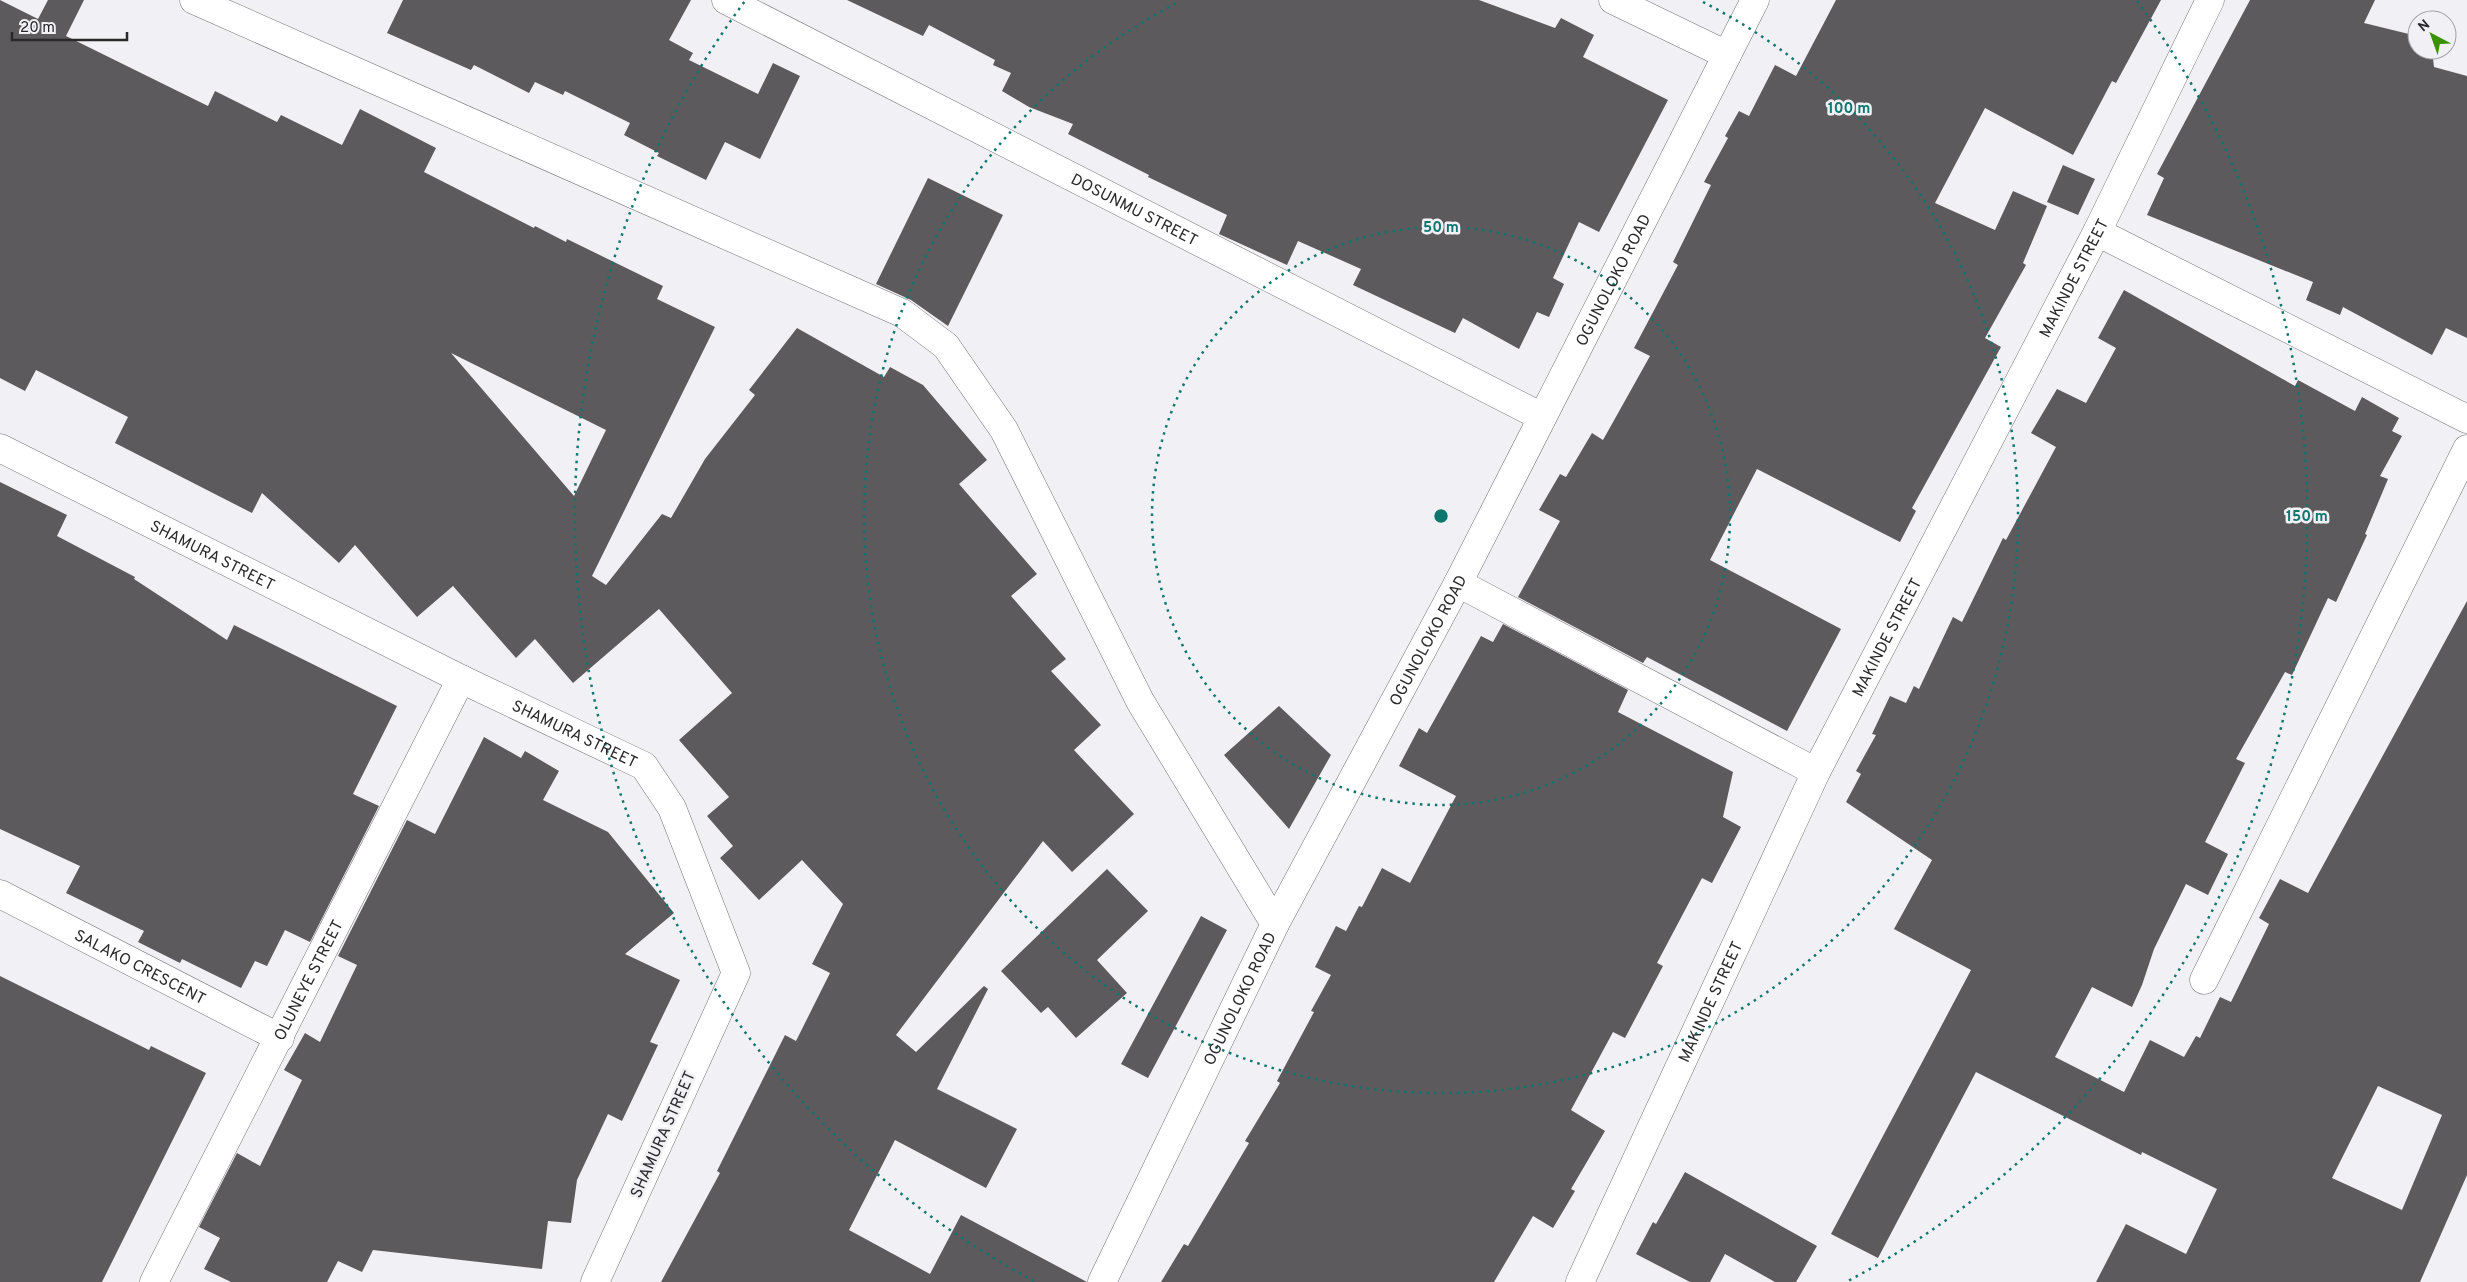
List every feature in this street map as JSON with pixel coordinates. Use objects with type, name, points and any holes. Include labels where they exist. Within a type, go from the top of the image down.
[{"type":"street","points":[[194,0],[902,313],[946,346],[1004,430],[1140,701],[1275,924]]},
{"type":"street","name":"DOSUNMU STREET","points":[[726,0],[1542,417]]},
{"type":"street","points":[[1613,0],[1726,55]]},
{"type":"street","name":"OGUNOLOKO ROAD","points":[[1102,1282],[1275,924],[1458,583],[1755,0]]},
{"type":"street","name":"MAKINDE STREET","points":[[1582,1281],[1816,772],[2097,232],[2210,0]]},
{"type":"street","points":[[2097,232],[2467,419]]},
{"type":"street","name":"SHAMURA STREET","points":[[0,448],[461,678],[644,766],[672,808],[736,972],[595,1282]]},
{"type":"street","points":[[2204,980],[2467,450]]},
{"type":"street","points":[[1458,583],[1816,772]]},
{"type":"street","name":"OLUNEYE STREET","points":[[154,1282],[280,1038],[461,678]]},
{"type":"street","name":"SALAKO CRESCENT","points":[[0,894],[280,1038]]},
{"type":"building","points":[[0,0],[38,19],[48,0],[84,0],[66,36],[208,106],[215,91],[277,122],[281,115],[342,145],[360,109],[436,148],[424,172],[534,228],[535,226],[566,242],[567,239],[663,286],[657,299],[715,327],[592,576],[606,585],[662,514],[671,518],[705,459],[755,395],[749,390],[797,328],[884,377],[890,367],[923,385],[987,460],[959,484],[1037,574],[1011,596],[1066,659],[1051,671],[1101,725],[1074,750],[1134,814],[1072,872],[1043,841],[896,1035],[916,1052],[984,986],[988,989],[937,1089],[1017,1129],[986,1188],[895,1140],[849,1230],[930,1274],[961,1215],[1087,1282],[661,1282],[720,1173],[717,1171],[785,1035],[796,1041],[830,973],[812,964],[843,904],[802,860],[759,900],[720,858],[733,846],[707,816],[729,797],[679,740],[732,693],[659,609],[573,683],[535,639],[516,658],[453,586],[417,617],[355,545],[339,563],[262,493],[252,513],[115,443],[128,417],[36,370],[25,391],[0,378]],"holes":[[[451,353],[606,430],[574,496]]]},
{"type":"building","points":[[403,0],[691,0],[669,40],[693,53],[689,60],[758,94],[773,63],[800,76],[760,159],[725,142],[706,180],[657,156],[659,153],[624,135],[630,123],[565,91],[563,95],[535,82],[529,93],[474,65],[471,70],[387,33]]},
{"type":"building","points":[[847,0],[1479,0],[1555,28],[1561,18],[1594,35],[1583,57],[1668,100],[1599,232],[1579,222],[1553,278],[1564,284],[1549,317],[1537,312],[1519,349],[1463,318],[1455,333],[1353,285],[1361,269],[1298,241],[1287,265],[1219,234],[1227,215],[1148,177],[1149,175],[1068,134],[1073,124],[1029,107],[1002,91],[1011,73],[993,65],[995,60],[929,25],[923,36]]},
{"type":"building","points":[[1836,0],[2161,0],[2116,83],[2112,81],[2073,155],[1985,108],[1935,203],[1995,230],[2013,191],[2047,206],[2023,263],[2026,265],[1985,338],[2001,347],[1912,508],[1916,511],[1900,542],[1757,469],[1710,560],[1841,629],[1787,731],[1647,657],[1643,663],[1518,597],[1560,521],[1539,510],[1560,474],[1566,477],[1592,433],[1603,440],[1650,356],[1634,348],[1678,265],[1673,262],[1711,185],[1704,182],[1728,138],[1725,136],[1739,111],[1749,116],[1775,65],[1796,76]]},
{"type":"building","points":[[2250,0],[2375,0],[2364,23],[2407,34],[2407,60],[2433,60],[2434,67],[2467,76],[2467,338],[2446,328],[2432,355],[2343,307],[2340,315],[2306,300],[2313,282],[2147,215],[2164,178],[2157,174]]},
{"type":"building","points":[[2063,165],[2095,179],[2078,215],[2047,202]]},
{"type":"building","points":[[928,178],[1003,215],[948,326],[911,300],[876,284]]},
{"type":"building","points":[[2124,290],[2295,386],[2298,380],[2355,411],[2362,397],[2399,418],[2392,431],[2402,436],[2380,476],[2388,479],[2365,534],[2367,535],[2336,602],[2328,598],[2292,675],[2285,672],[2236,759],[2245,763],[2205,842],[2228,854],[2208,895],[2186,884],[2154,949],[2142,985],[2132,1007],[2092,987],[2055,1057],[2124,1092],[2150,1040],[2184,1057],[2196,1036],[2200,1038],[2220,997],[2231,1002],[2269,924],[2259,918],[2280,879],[2308,893],[2467,601],[2467,1175],[2420,1282],[2096,1282],[2126,1224],[2186,1254],[2217,1189],[2142,1152],[2141,1155],[1976,1072],[1878,1258],[1831,1234],[1971,970],[1894,929],[1932,860],[1846,802],[1861,774],[1856,771],[1876,735],[1872,734],[1890,696],[1906,703],[1914,686],[1919,689],[1953,617],[1962,622],[2003,538],[2006,540],[2056,447],[2031,433],[2057,389],[2086,403],[2116,348],[2098,338]],"holes":[[[2378,1086],[2442,1115],[2402,1210],[2332,1178]]]},
{"type":"building","points":[[0,482],[67,515],[57,536],[135,577],[134,579],[227,640],[234,625],[397,706],[353,794],[379,806],[310,942],[285,930],[267,966],[255,961],[241,988],[182,959],[180,963],[138,942],[144,931],[66,893],[80,866],[0,829]]},
{"type":"building","points":[[1503,624],[1628,690],[1618,712],[1733,772],[1723,817],[1741,827],[1712,883],[1702,878],[1657,963],[1663,966],[1625,1038],[1613,1032],[1571,1110],[1605,1131],[1571,1189],[1575,1191],[1553,1228],[1533,1216],[1494,1282],[1161,1282],[1184,1244],[1188,1246],[1249,1143],[1245,1141],[1280,1083],[1277,1081],[1314,1012],[1311,1011],[1331,975],[1315,967],[1336,926],[1346,931],[1359,906],[1362,907],[1382,868],[1410,883],[1456,796],[1399,766],[1419,728],[1427,733],[1481,636],[1493,642]]},
{"type":"building","points":[[1279,706],[1331,755],[1289,829],[1224,755]]},
{"type":"building","points":[[484,737],[521,758],[525,751],[559,771],[543,800],[608,832],[674,913],[625,954],[680,980],[650,1042],[658,1045],[622,1121],[608,1114],[577,1180],[571,1223],[548,1221],[542,1269],[373,1250],[362,1272],[338,1261],[327,1282],[231,1282],[204,1269],[220,1238],[199,1227],[237,1153],[260,1166],[302,1080],[284,1070],[305,1033],[320,1042],[357,965],[338,956],[407,820],[435,834]]},
{"type":"building","points":[[1107,869],[1148,911],[1097,960],[1127,993],[1076,1038],[1048,1007],[1041,1013],[1001,971]]},
{"type":"building","points":[[1201,916],[1227,930],[1148,1078],[1121,1064]]},
{"type":"building","points":[[0,976],[149,1050],[151,1046],[206,1073],[102,1282],[0,1282]]},
{"type":"building","points":[[1685,1172],[1817,1246],[1796,1282],[1775,1282],[1725,1254],[1710,1282],[1690,1282],[1636,1254],[1653,1222],[1656,1224]]}]
